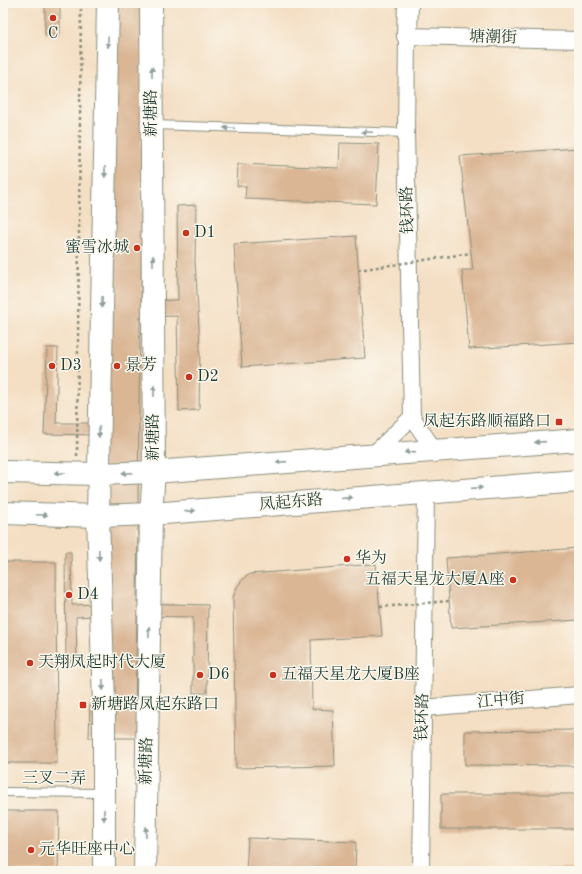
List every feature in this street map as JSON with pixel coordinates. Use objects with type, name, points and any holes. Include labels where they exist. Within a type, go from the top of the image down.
[{"type":"main road","points":[[104,871],[104,704],[98,516],[108,3]]},
{"type":"main road","name":"新塘路","points":[[145,871],[151,514],[154,472],[151,3]]},
{"type":"main road","points":[[3,472],[77,474],[154,472],[374,454],[579,440]]},
{"type":"main road","name":"凤起东路","points":[[3,513],[98,516],[151,514],[579,481]]},
{"type":"street","name":"钱环路","points":[[408,3],[406,133],[412,417]]},
{"type":"street","name":"塘潮街","points":[[407,36],[579,40]]},
{"type":"street","points":[[374,454],[412,417],[434,450]]},
{"type":"street","name":"钱环路","points":[[421,871],[426,492]]},
{"type":"street","name":"江中街","points":[[423,708],[579,695]]},
{"type":"lane","points":[[152,125],[406,133]]},
{"type":"lane","name":"三叉二弄","points":[[3,792],[104,793]]},
{"type":"path","points":[[77,474],[81,3]]},
{"type":"path","points":[[358,270],[471,253]]},
{"type":"path","points":[[380,607],[449,601]]},
{"type":"building","name":"C","points":[[45,3],[60,3],[60,34],[45,34]]},
{"type":"building","name":"景芳","points":[[100,3],[142,3],[141,301],[178,300],[177,206],[196,205],[195,260],[200,344],[199,410],[179,411],[177,316],[140,317],[137,603],[208,605],[207,693],[193,693],[193,617],[137,616],[135,704],[138,704],[138,738],[89,738],[90,704],[93,703],[94,616],[76,617],[77,661],[66,661],[65,552],[71,552],[72,605],[94,604],[95,435],[44,434],[47,348],[58,348],[56,423],[95,423]]},
{"type":"building","points":[[340,143],[379,144],[376,204],[245,199],[246,186],[237,186],[238,164],[339,168]]},
{"type":"building","points":[[579,148],[579,342],[469,349],[462,270],[473,270],[460,156]]},
{"type":"building","points":[[356,236],[365,358],[242,367],[234,244]]},
{"type":"building","name":"五福天星龙大厦A座","points":[[579,548],[579,620],[451,628],[446,558]]},
{"type":"building","name":"天翔凤起时代大厦","points":[[3,562],[56,562],[57,763],[3,763]]},
{"type":"building","name":"五福天星龙大厦B座","points":[[376,564],[382,636],[311,640],[312,709],[333,710],[335,766],[236,768],[233,598],[237,587],[244,578],[250,574]]},
{"type":"building","points":[[579,730],[579,766],[465,765],[465,731]]},
{"type":"building","points":[[441,794],[579,794],[579,829],[441,829]]},
{"type":"building","name":"元华旺座中心","points":[[3,811],[59,811],[58,871],[4,871]]},
{"type":"building","points":[[248,838],[356,842],[355,871],[246,871]]},
{"type":"building","points":[[579,869],[579,871],[503,871],[503,870]]},
{"type":"place","name":"C","points":[[53,18]]},
{"type":"place","name":"D1","points":[[186,233]]},
{"type":"place","name":"蜜雪冰城","points":[[137,248]]},
{"type":"place","name":"D3","points":[[52,366]]},
{"type":"place","name":"景芳","points":[[117,366]]},
{"type":"place","name":"D2","points":[[189,377]]},
{"type":"place","name":"凤起东路顺福路口","points":[[559,422]]},
{"type":"place","name":"华为","points":[[347,559]]},
{"type":"place","name":"五福天星龙大厦A座","points":[[513,580]]},
{"type":"place","name":"D4","points":[[69,595]]},
{"type":"place","name":"天翔凤起时代大厦","points":[[30,663]]},
{"type":"place","name":"D6","points":[[200,675]]},
{"type":"place","name":"五福天星龙大厦B座","points":[[273,675]]},
{"type":"place","name":"新塘路凤起东路口","points":[[83,705]]},
{"type":"place","name":"元华旺座中心","points":[[31,850]]}]
